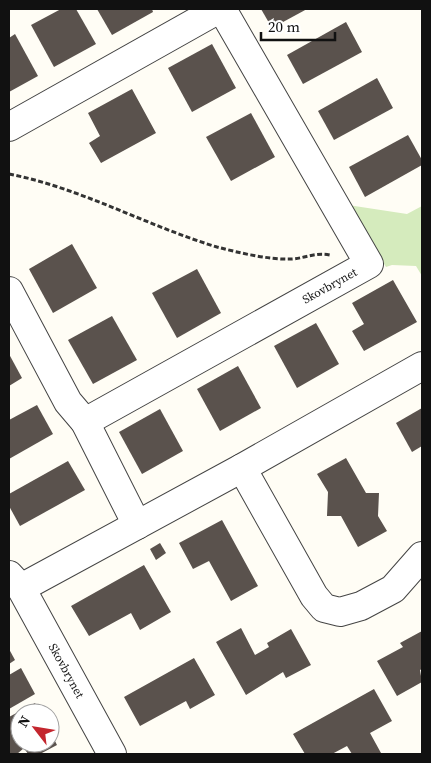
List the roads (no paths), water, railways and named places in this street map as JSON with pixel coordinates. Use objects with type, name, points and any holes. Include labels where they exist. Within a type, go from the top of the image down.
[{"type":"street","name":"Skovbrynet","points":[[9,127],[220,9],[369,264],[85,422]]},
{"type":"street","points":[[9,291],[68,402],[85,422],[138,525]]},
{"type":"street","name":"Skovbrynet","points":[[112,754],[15,582],[138,525],[422,366]]},
{"type":"street","points":[[242,468],[314,596],[324,608],[340,612],[360,606],[393,589],[422,556]]}]
